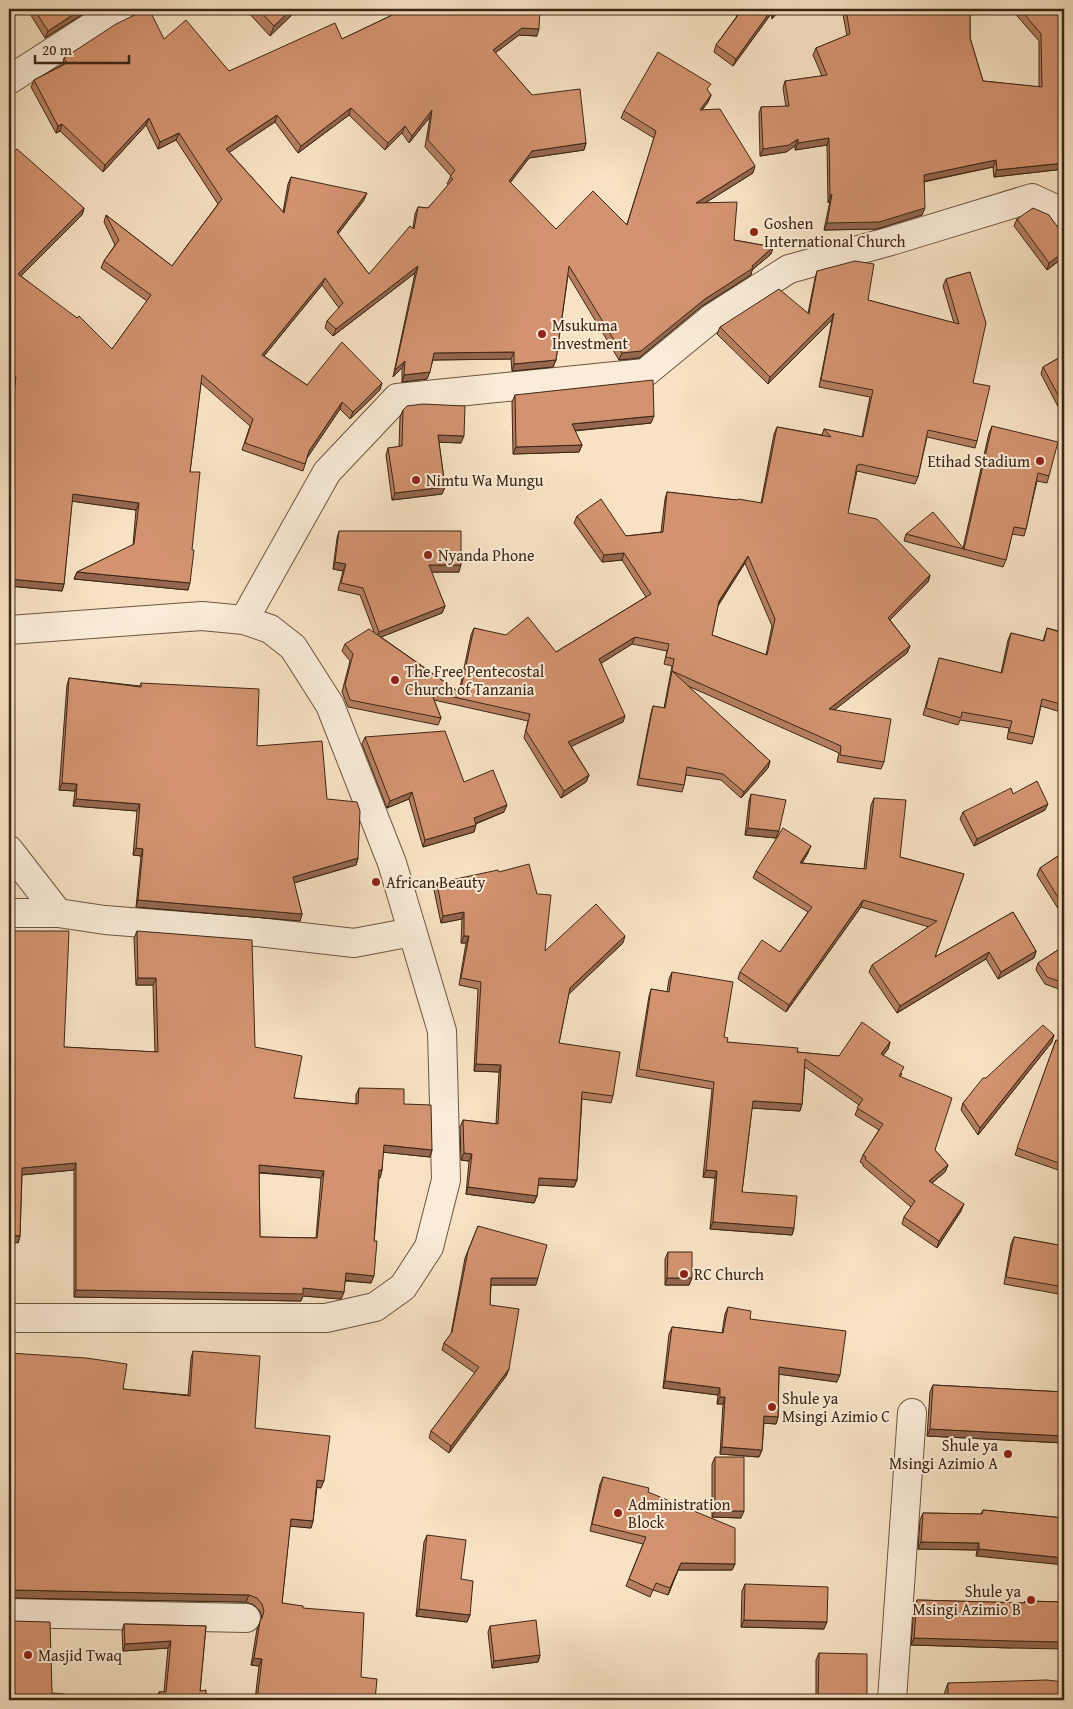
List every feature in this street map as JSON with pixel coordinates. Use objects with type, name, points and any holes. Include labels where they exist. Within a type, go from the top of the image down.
[{"type":"street","points":[[9,80],[120,9]]},
{"type":"street","points":[[244,620],[327,472],[397,398],[645,373],[712,318],[789,269],[891,241],[1032,198],[1064,213]]},
{"type":"street","points":[[9,630],[202,616],[244,620],[270,629],[293,647],[330,705],[392,863],[442,1031],[446,1180],[429,1247],[403,1287],[375,1307],[326,1318],[9,1318]]},
{"type":"street","points":[[9,850],[58,913]]},
{"type":"street","points":[[9,914],[58,913],[105,920],[258,932],[354,943],[412,932]]},
{"type":"street","points":[[892,1700],[912,1413]]},
{"type":"street","points":[[9,1613],[246,1618]]},
{"type":"building","points":[[34,9],[82,9],[48,31]]},
{"type":"building","points":[[149,9],[164,39],[186,20],[229,71],[335,23],[342,39],[405,9],[540,9],[539,29],[522,28],[493,50],[532,95],[580,89],[586,143],[532,151],[509,181],[556,229],[593,191],[627,225],[656,131],[624,111],[658,52],[711,84],[707,89],[711,95],[700,110],[720,109],[755,166],[696,203],[737,202],[734,240],[773,247],[752,266],[753,268],[705,299],[641,351],[622,353],[569,266],[556,360],[514,364],[514,352],[434,353],[430,372],[404,375],[405,361],[395,370],[418,266],[336,329],[327,321],[343,303],[325,278],[262,355],[307,385],[342,342],[382,383],[353,412],[342,402],[309,451],[305,464],[245,443],[253,419],[202,375],[190,472],[200,472],[190,583],[77,572],[134,544],[139,503],[73,494],[64,584],[9,579],[9,437],[16,377],[9,373],[9,148],[14,152],[17,149],[84,208],[18,274],[77,318],[79,316],[112,349],[151,295],[104,261],[119,240],[106,215],[172,266],[222,199],[179,133],[160,142],[149,118],[105,165],[62,124],[58,126],[34,80],[67,63],[64,58],[116,24]],"holes":[[[351,108],[388,143],[405,126],[412,136],[432,110],[428,140],[455,170],[450,177],[453,179],[428,208],[418,207],[414,229],[410,226],[369,274],[337,232],[367,193],[291,177],[284,213],[226,149],[277,115],[301,146]]]},
{"type":"building","points":[[258,9],[292,9],[274,26]]},
{"type":"building","points":[[740,9],[772,9],[736,59],[716,45],[742,10]]},
{"type":"building","points":[[846,9],[970,9],[970,38],[983,81],[1042,87],[1041,34],[1020,9],[1053,9],[1064,21],[1064,163],[997,170],[996,160],[924,175],[925,208],[879,222],[827,223],[832,194],[830,196],[829,138],[798,143],[798,139],[789,145],[763,149],[761,107],[789,106],[785,81],[827,75],[816,48],[850,34]]},
{"type":"building","points":[[1033,208],[1049,215],[1064,236],[1064,252],[1049,263],[1017,219]]},
{"type":"building","points":[[855,261],[874,264],[868,300],[959,324],[946,279],[970,272],[986,323],[973,383],[990,386],[977,441],[928,430],[918,477],[857,465],[848,513],[877,519],[930,575],[888,618],[910,646],[829,709],[891,719],[884,762],[840,755],[841,746],[672,671],[674,659],[666,657],[669,644],[635,637],[599,659],[625,716],[568,742],[589,775],[564,791],[526,731],[530,714],[431,692],[441,718],[350,700],[345,685],[353,654],[345,644],[369,629],[460,693],[474,628],[506,635],[528,617],[556,652],[651,594],[624,553],[604,555],[577,516],[601,499],[626,536],[663,532],[667,492],[762,503],[777,427],[831,437],[824,429],[863,437],[873,390],[821,380],[834,313],[770,377],[720,327],[779,289],[809,314],[817,271]],"holes":[[[748,556],[775,619],[767,655],[712,635],[719,601]]]},
{"type":"building","points":[[1064,355],[1064,406],[1043,367]]},
{"type":"building","points":[[653,380],[654,416],[572,424],[582,445],[516,447],[515,395]]},
{"type":"building","points":[[423,404],[465,406],[464,436],[438,435],[445,487],[395,493],[388,448],[402,446],[403,410],[407,406]]},
{"type":"building","points":[[992,426],[1058,442],[1049,476],[1038,473],[1026,529],[1014,527],[1006,560],[906,534],[933,512],[964,549]]},
{"type":"building","points":[[339,531],[461,531],[461,565],[429,565],[445,606],[379,632],[363,588],[341,583],[346,564],[335,562]]},
{"type":"building","points":[[1047,628],[1063,633],[1064,628],[1064,705],[1042,699],[1034,737],[1009,732],[1012,721],[962,712],[961,718],[926,708],[939,658],[1002,673],[1011,633],[1044,641]]},
{"type":"building","points":[[672,671],[770,761],[744,792],[723,774],[687,767],[684,785],[639,778],[653,706],[665,708]]},
{"type":"building","points":[[69,678],[141,687],[141,683],[259,689],[257,746],[322,741],[327,799],[357,802],[360,811],[358,858],[293,877],[302,914],[138,900],[143,849],[136,848],[140,804],[76,799],[77,784],[62,783]]},
{"type":"building","points":[[445,731],[464,782],[493,770],[507,805],[474,818],[476,825],[425,840],[412,792],[390,801],[365,737]]},
{"type":"building","points":[[1037,781],[1048,804],[977,839],[963,812],[1011,788],[1013,794]]},
{"type":"building","points":[[751,794],[786,800],[779,831],[748,828]]},
{"type":"building","points":[[874,798],[906,800],[900,857],[964,874],[935,957],[1013,912],[1036,951],[1001,972],[989,952],[900,1006],[872,965],[937,921],[863,900],[789,1005],[740,972],[762,940],[780,952],[812,907],[756,871],[783,828],[811,846],[800,863],[866,869]]},
{"type":"building","points":[[1064,852],[1064,907],[1040,868]]},
{"type":"building","points":[[529,864],[537,894],[551,895],[545,951],[596,904],[625,936],[570,988],[559,1043],[620,1052],[613,1096],[582,1092],[577,1180],[539,1178],[537,1196],[468,1187],[472,1154],[464,1153],[463,1120],[498,1124],[501,1065],[476,1064],[481,982],[461,978],[469,936],[464,936],[464,912],[443,916],[437,883],[498,870],[499,872]]},
{"type":"building","points":[[9,931],[69,931],[64,1047],[158,1052],[156,978],[138,978],[137,931],[252,940],[255,1047],[302,1056],[294,1098],[358,1104],[359,1088],[404,1089],[404,1104],[431,1105],[432,1150],[384,1145],[382,1170],[379,1170],[374,1241],[377,1241],[374,1276],[346,1273],[344,1292],[303,1288],[303,1294],[76,1290],[76,1163],[22,1168],[20,1236],[9,1235]],"holes":[[[259,1165],[324,1171],[317,1238],[260,1237]]]},
{"type":"building","points":[[1064,946],[1064,983],[1047,977],[1038,963]]},
{"type":"building","points":[[672,972],[733,982],[724,1037],[728,1038],[727,1042],[798,1048],[797,1052],[839,1056],[862,1022],[890,1042],[881,1054],[904,1067],[899,1076],[952,1098],[935,1150],[948,1165],[929,1181],[964,1204],[939,1241],[904,1217],[915,1201],[865,1159],[866,1157],[863,1155],[883,1124],[857,1108],[863,1099],[805,1059],[802,1104],[753,1101],[742,1192],[797,1196],[794,1228],[713,1222],[717,1171],[706,1170],[714,1082],[639,1069],[651,989],[669,992]]},
{"type":"building","points":[[1043,1025],[1054,1035],[980,1128],[963,1103],[983,1078],[986,1078]]},
{"type":"building","points":[[1056,1040],[1064,1043],[1064,1165],[1017,1148]]},
{"type":"building","points":[[478,1226],[547,1245],[538,1278],[491,1278],[490,1305],[519,1309],[509,1369],[451,1446],[431,1431],[479,1367],[444,1343],[452,1332],[468,1251]]},
{"type":"building","points":[[1014,1237],[1064,1246],[1064,1287],[1006,1277]]},
{"type":"building","points":[[668,1252],[692,1252],[692,1278],[667,1278]]},
{"type":"building","points":[[728,1307],[751,1311],[750,1319],[846,1331],[840,1375],[779,1367],[778,1417],[764,1416],[762,1450],[722,1447],[725,1397],[720,1397],[720,1388],[665,1381],[672,1327],[723,1333]]},
{"type":"building","points":[[193,1351],[260,1356],[255,1428],[330,1436],[324,1481],[317,1480],[313,1521],[291,1519],[282,1603],[303,1606],[303,1608],[364,1613],[361,1677],[377,1679],[375,1700],[257,1700],[262,1659],[254,1658],[260,1621],[264,1611],[262,1604],[257,1598],[249,1595],[9,1591],[9,1353],[86,1358],[127,1364],[123,1389],[190,1396]]},
{"type":"building","points":[[933,1385],[1064,1392],[1064,1436],[930,1429]]},
{"type":"building","points":[[715,1457],[744,1457],[744,1511],[715,1511]]},
{"type":"building","points":[[603,1477],[649,1488],[648,1492],[735,1528],[735,1564],[681,1563],[670,1588],[656,1583],[653,1590],[629,1579],[646,1537],[592,1524]]},
{"type":"building","points":[[983,1510],[1064,1518],[1064,1558],[979,1549],[979,1543],[921,1542],[923,1513],[982,1514]]},
{"type":"building","points":[[427,1535],[466,1540],[461,1579],[473,1581],[470,1615],[419,1609]]},
{"type":"building","points":[[745,1584],[828,1587],[827,1622],[744,1620]]},
{"type":"building","points":[[917,1600],[1025,1603],[1025,1601],[1064,1602],[1064,1642],[914,1638]]},
{"type":"building","points":[[536,1620],[540,1655],[494,1661],[490,1626]]},
{"type":"building","points":[[9,1621],[50,1622],[52,1693],[65,1694],[64,1700],[9,1700]]},
{"type":"building","points":[[124,1624],[206,1626],[200,1691],[206,1690],[206,1700],[160,1700],[159,1692],[166,1692],[171,1641],[125,1644]]},
{"type":"building","points":[[819,1653],[867,1654],[867,1700],[818,1700]]},
{"type":"building","points":[[1047,1680],[1064,1682],[1064,1700],[948,1700],[948,1683]]},
{"type":"place","name":"Goshen International Church","points":[[754,232]]},
{"type":"place","name":"Msukuma Investment","points":[[542,334]]},
{"type":"place","name":"Etihad Stadium","points":[[1040,461]]},
{"type":"place","name":"Nimtu Wa Mungu","points":[[416,480]]},
{"type":"place","name":"Nyanda Phone","points":[[428,555]]},
{"type":"place","name":"The Free Pentecostal Church of Tanzania","points":[[395,680]]},
{"type":"place","name":"African Beauty","points":[[376,882]]},
{"type":"place","name":"RC Church","points":[[684,1274]]},
{"type":"place","name":"Shule ya Msingi Azimio C","points":[[772,1407]]},
{"type":"place","name":"Shule ya Msingi Azimio A","points":[[1008,1454]]},
{"type":"place","name":"Administration Block","points":[[618,1513]]},
{"type":"place","name":"Shule ya Msingi Azimio B","points":[[1031,1600]]},
{"type":"place","name":"Masjid Twaq","points":[[28,1655]]}]
